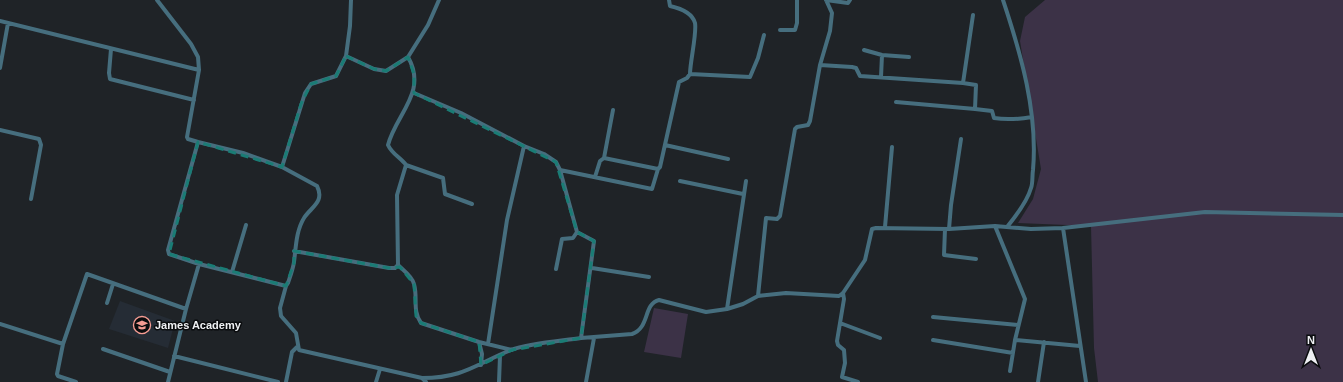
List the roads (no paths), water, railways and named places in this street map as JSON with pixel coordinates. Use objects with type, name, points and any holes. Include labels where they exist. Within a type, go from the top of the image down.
[{"type":"street","points":[[157,0],[192,44],[198,57],[199,70],[187,137],[188,139],[243,153],[282,167],[317,186],[319,191],[315,207],[305,217],[298,231],[294,252],[294,263],[280,308],[282,316],[296,333],[297,348]]},
{"type":"street","points":[[282,167],[305,93],[310,84],[336,76],[346,56],[350,26],[351,0]]},
{"type":"street","points":[[346,56],[374,69],[386,70],[408,57],[428,25],[439,0]]},
{"type":"street","points":[[560,170],[652,189],[660,167],[678,82],[687,78],[690,74],[695,23],[683,10],[670,6],[669,0]]},
{"type":"street","points":[[780,30],[795,30],[797,23],[797,0]]},
{"type":"street","points":[[826,0],[848,3],[850,0]]},
{"type":"street","points":[[758,296],[766,218],[777,219],[780,216],[794,133],[797,127],[808,125],[810,121],[820,65],[830,31],[832,13],[826,0]]},
{"type":"street","points":[[1003,0],[1012,28],[1034,127],[1034,158],[1031,188],[1020,209],[1007,228]]},
{"type":"street","points":[[963,83],[973,15]]},
{"type":"street","points":[[0,21],[111,49],[136,53],[199,70]]},
{"type":"street","points":[[0,68],[8,23]]},
{"type":"street","points":[[690,74],[750,77],[758,58],[764,35]]},
{"type":"street","points":[[111,49],[110,79],[194,100]]},
{"type":"street","points":[[864,50],[882,55],[909,57]]},
{"type":"street","points":[[881,77],[882,55]]},
{"type":"street","points":[[408,57],[414,74],[414,93],[406,106],[388,145],[391,152],[400,157],[406,165],[443,178],[445,194],[472,204]]},
{"type":"street","points":[[820,65],[856,68],[858,75],[976,85],[975,109]]},
{"type":"street","points":[[414,93],[462,113],[524,146],[544,154],[556,162],[560,170],[577,232],[594,241],[592,268],[581,338]]},
{"type":"street","points":[[896,102],[992,111],[994,118],[998,119],[1024,119],[1032,117]]},
{"type":"street","points":[[595,177],[600,161],[604,158],[613,110]]},
{"type":"street","points":[[0,130],[39,139],[41,153],[31,199]]},
{"type":"street","points":[[961,139],[944,256],[976,259]]},
{"type":"street","points":[[198,142],[168,250],[169,254],[199,264],[286,286]]},
{"type":"street","points":[[665,145],[728,159]]},
{"type":"street","points":[[488,344],[507,220],[524,146]]},
{"type":"street","points":[[886,227],[892,146]]},
{"type":"street","points":[[604,158],[658,169]]},
{"type":"street","points":[[406,165],[397,195],[398,265],[410,277],[414,284],[416,316],[421,323],[479,342],[512,350]]},
{"type":"street","points":[[680,181],[743,194]]},
{"type":"street","points":[[727,309],[746,181]]},
{"type":"street","points":[[297,348],[411,376],[440,380],[466,372],[512,350],[581,338],[594,338],[638,332],[642,329],[651,304],[659,300],[706,312],[727,309],[743,304],[758,296],[786,293],[839,296],[843,293],[865,260],[872,228],[947,229],[995,226],[1031,230],[1063,228],[1205,212],[1343,215]]},
{"type":"street","points":[[232,272],[246,225]]},
{"type":"street","points":[[995,226],[1025,299],[1018,325],[1010,371]]},
{"type":"street","points":[[1063,228],[1086,382]]},
{"type":"street","points":[[556,269],[562,239],[573,238],[577,232]]},
{"type":"street","points":[[294,252],[389,268],[395,268],[398,265]]},
{"type":"street","points":[[168,382],[199,264]]},
{"type":"street","points":[[592,268],[649,277]]},
{"type":"street","points":[[73,382],[58,376],[57,374],[63,344],[87,274],[186,309]]},
{"type":"street","points":[[107,303],[113,284]]},
{"type":"street","points":[[843,293],[844,299],[837,341],[838,345],[844,350],[845,363],[842,376],[858,382]]},
{"type":"street","points":[[933,317],[1018,325]]},
{"type":"street","points":[[840,323],[880,338]]},
{"type":"street","points":[[0,324],[63,344]]},
{"type":"street","points":[[586,382],[594,338]]},
{"type":"street","points":[[933,340],[1013,353]]},
{"type":"street","points":[[1015,340],[1080,346]]},
{"type":"street","points":[[479,342],[482,354],[481,365]]},
{"type":"street","points":[[1038,382],[1044,342]]},
{"type":"street","points":[[286,382],[292,352],[297,348]]},
{"type":"street","points":[[103,349],[170,372]]},
{"type":"street","points":[[174,356],[278,382]]},
{"type":"street","points":[[500,356],[500,382]]},
{"type":"street","points":[[376,382],[380,369]]},
{"type":"street","points":[[410,382],[411,376]]},
{"type":"street","points":[[422,378],[426,382]]},
{"type":"place","name":"James Academy","points":[[142,325]]}]
